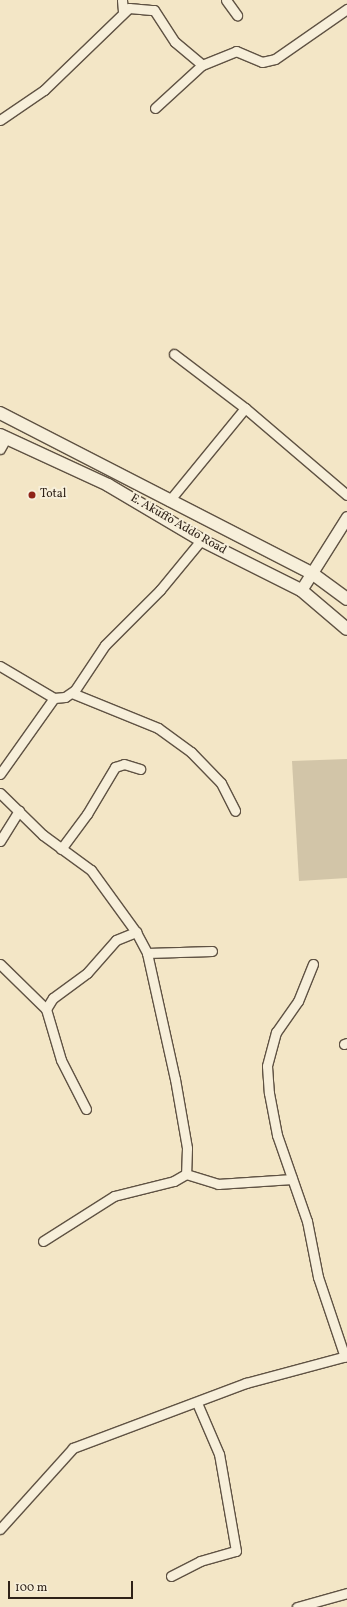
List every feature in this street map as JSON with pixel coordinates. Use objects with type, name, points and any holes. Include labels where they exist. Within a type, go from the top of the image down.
[{"type":"main road","name":"E. Akuffo Addo Road","points":[[0,413],[168,501],[313,574],[347,599]]},
{"type":"main road","name":"E. Akuffo Addo Road","points":[[3,436],[108,484],[201,540],[300,590],[347,629]]},
{"type":"street","points":[[122,0],[123,12]]},
{"type":"street","points":[[226,0],[237,16]]},
{"type":"street","points":[[1,118],[44,90],[123,12],[133,7],[154,10],[175,42],[197,64],[202,64]]},
{"type":"street","points":[[156,108],[202,64],[236,51],[262,62],[275,59],[347,9]]},
{"type":"street","points":[[174,354],[245,408],[347,495]]},
{"type":"street","points":[[168,501],[245,408]]},
{"type":"street","points":[[0,449],[3,436]]},
{"type":"street","points":[[300,590],[313,574],[347,517]]},
{"type":"street","points":[[72,693],[105,645],[160,590],[201,540]]},
{"type":"street","points":[[0,666],[54,698]]},
{"type":"street","points":[[0,774],[54,698],[72,693],[158,728],[191,752],[221,783],[235,812]]},
{"type":"street","points":[[61,849],[87,814],[115,767],[124,764],[140,769]]},
{"type":"street","points":[[0,793],[61,849],[91,870],[136,932],[147,953],[176,1079],[187,1148],[186,1174]]},
{"type":"street","points":[[0,841],[19,810]]},
{"type":"street","points":[[46,1009],[52,998],[87,973],[116,940],[136,932]]},
{"type":"street","points":[[147,953],[212,951]]},
{"type":"street","points":[[0,964],[46,1009],[61,1060],[86,1109]]},
{"type":"street","points":[[0,1529],[73,1448],[198,1403],[246,1382],[346,1356],[318,1277],[307,1221],[277,1135],[267,1066],[276,1032],[298,1001],[313,964]]},
{"type":"street","points":[[43,1241],[114,1196],[174,1181],[186,1174],[218,1184],[292,1179]]},
{"type":"street","points":[[171,1576],[200,1561],[236,1551],[219,1454],[198,1403]]},
{"type":"street","points":[[297,1607],[347,1593]]},
{"type":"shaded area","points":[[347,759],[347,878],[299,881],[292,761]]},
{"type":"place","name":"Total","points":[[32,495]]}]
